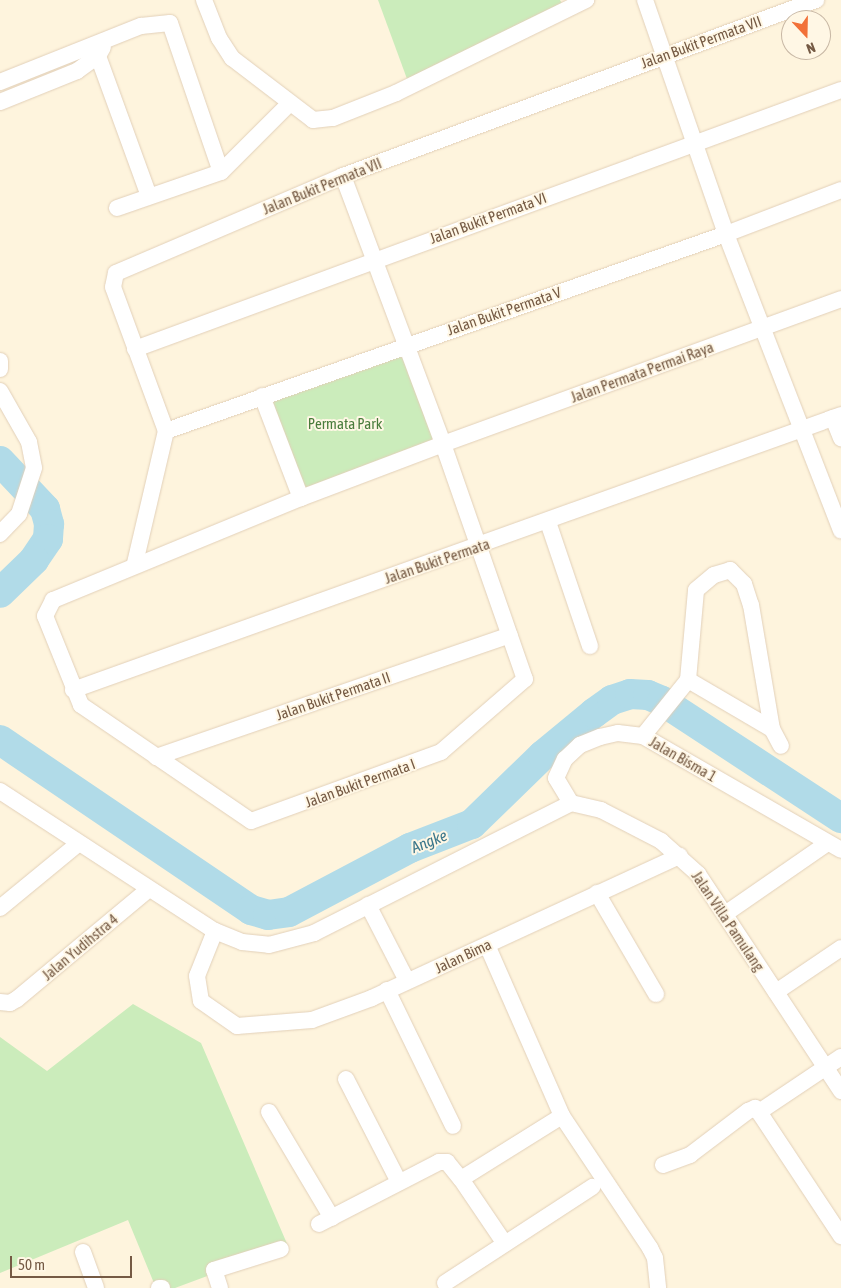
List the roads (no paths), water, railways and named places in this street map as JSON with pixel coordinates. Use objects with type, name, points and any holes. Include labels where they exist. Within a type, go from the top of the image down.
[{"type":"street","points":[[204,0],[225,49],[288,104],[312,120],[334,118],[396,93],[560,6],[586,0]]},
{"type":"street","points":[[645,0],[696,141],[726,234],[841,531]]},
{"type":"street","name":"Jalan Bukit Permata VII","points":[[166,432],[113,287],[116,273],[343,176],[816,0]]},
{"type":"street","points":[[0,82],[100,47],[141,26],[170,22],[221,172]]},
{"type":"street","points":[[0,102],[78,71],[100,47]]},
{"type":"street","points":[[100,47],[149,196]]},
{"type":"street","name":"Jalan Bukit Permata VI","points":[[135,349],[696,141],[841,90]]},
{"type":"street","points":[[117,208],[221,172],[288,104]]},
{"type":"street","name":"Jalan Bukit Permata I","points":[[135,563],[53,600],[47,607],[45,616],[73,690],[86,709],[240,816],[251,821],[260,820],[446,748],[525,679],[442,444],[343,176]]},
{"type":"street","name":"Jalan Bukit Permata V","points":[[166,432],[405,345],[726,234],[841,190]]},
{"type":"street","name":"Jalan Permata Permai Raya","points":[[135,563],[442,444],[841,299]]},
{"type":"street","points":[[0,361],[0,369]]},
{"type":"street","points":[[0,392],[29,442],[34,468],[19,514],[0,534]]},
{"type":"street","points":[[262,396],[301,498]]},
{"type":"street","points":[[837,417],[841,438]]},
{"type":"street","name":"Jalan Bukit Permata","points":[[73,690],[548,522],[837,417]]},
{"type":"street","points":[[135,563],[166,432]]},
{"type":"street","points":[[548,522],[590,646]]},
{"type":"street","points":[[648,729],[683,686],[696,590],[714,575],[730,570],[744,584],[751,605],[772,729],[781,746]]},
{"type":"street","name":"Jalan Bukit Permata II","points":[[156,756],[510,635]]},
{"type":"street","points":[[683,686],[772,729]]},
{"type":"street","name":"Jalan Bisma 1","points":[[571,803],[556,778],[565,759],[580,745],[618,733],[648,729],[834,847]]},
{"type":"street","points":[[0,791],[148,890],[215,931],[255,944],[282,944],[314,934],[571,803]]},
{"type":"street","name":"Jalan Villa Pamulang","points":[[571,803],[601,810],[661,841],[698,874],[841,1091]]},
{"type":"street","points":[[0,908],[78,844]]},
{"type":"street","points":[[725,914],[834,847]]},
{"type":"street","name":"Jalan Bima","points":[[215,931],[197,976],[197,990],[201,1001],[237,1026],[312,1020],[387,990],[680,856]]},
{"type":"street","name":"Jalan Yudihstra 4","points":[[5,1002],[148,890]]},
{"type":"street","points":[[597,893],[656,994]]},
{"type":"street","points":[[368,905],[407,981]]},
{"type":"street","points":[[487,944],[562,1116],[655,1258],[658,1288]]},
{"type":"street","points":[[776,992],[841,948]]},
{"type":"street","points":[[387,990],[454,1126]]},
{"type":"street","points":[[760,1112],[841,1057]]},
{"type":"street","points":[[346,1079],[399,1182]]},
{"type":"street","points":[[663,1165],[690,1155],[748,1111],[755,1108],[760,1112],[841,1236]]},
{"type":"street","points":[[269,1112],[326,1221],[399,1182],[444,1161],[461,1179],[505,1244]]},
{"type":"street","points":[[461,1179],[562,1116]]},
{"type":"street","points":[[445,1284],[592,1187]]},
{"type":"street","points":[[220,1288],[214,1270],[281,1249]]},
{"type":"street","points":[[83,1252],[96,1288]]},
{"type":"waterway","name":"Angke","points":[[0,461],[45,509],[49,524],[48,539],[34,560],[0,593]]},
{"type":"waterway","name":"Angke","points":[[0,740],[251,910],[268,915],[289,912],[410,848],[472,824],[543,755],[594,713],[612,700],[630,694],[648,695],[662,701],[841,818]]},
{"type":"park label","name":"Permata Park","points":[[345,424]]}]
